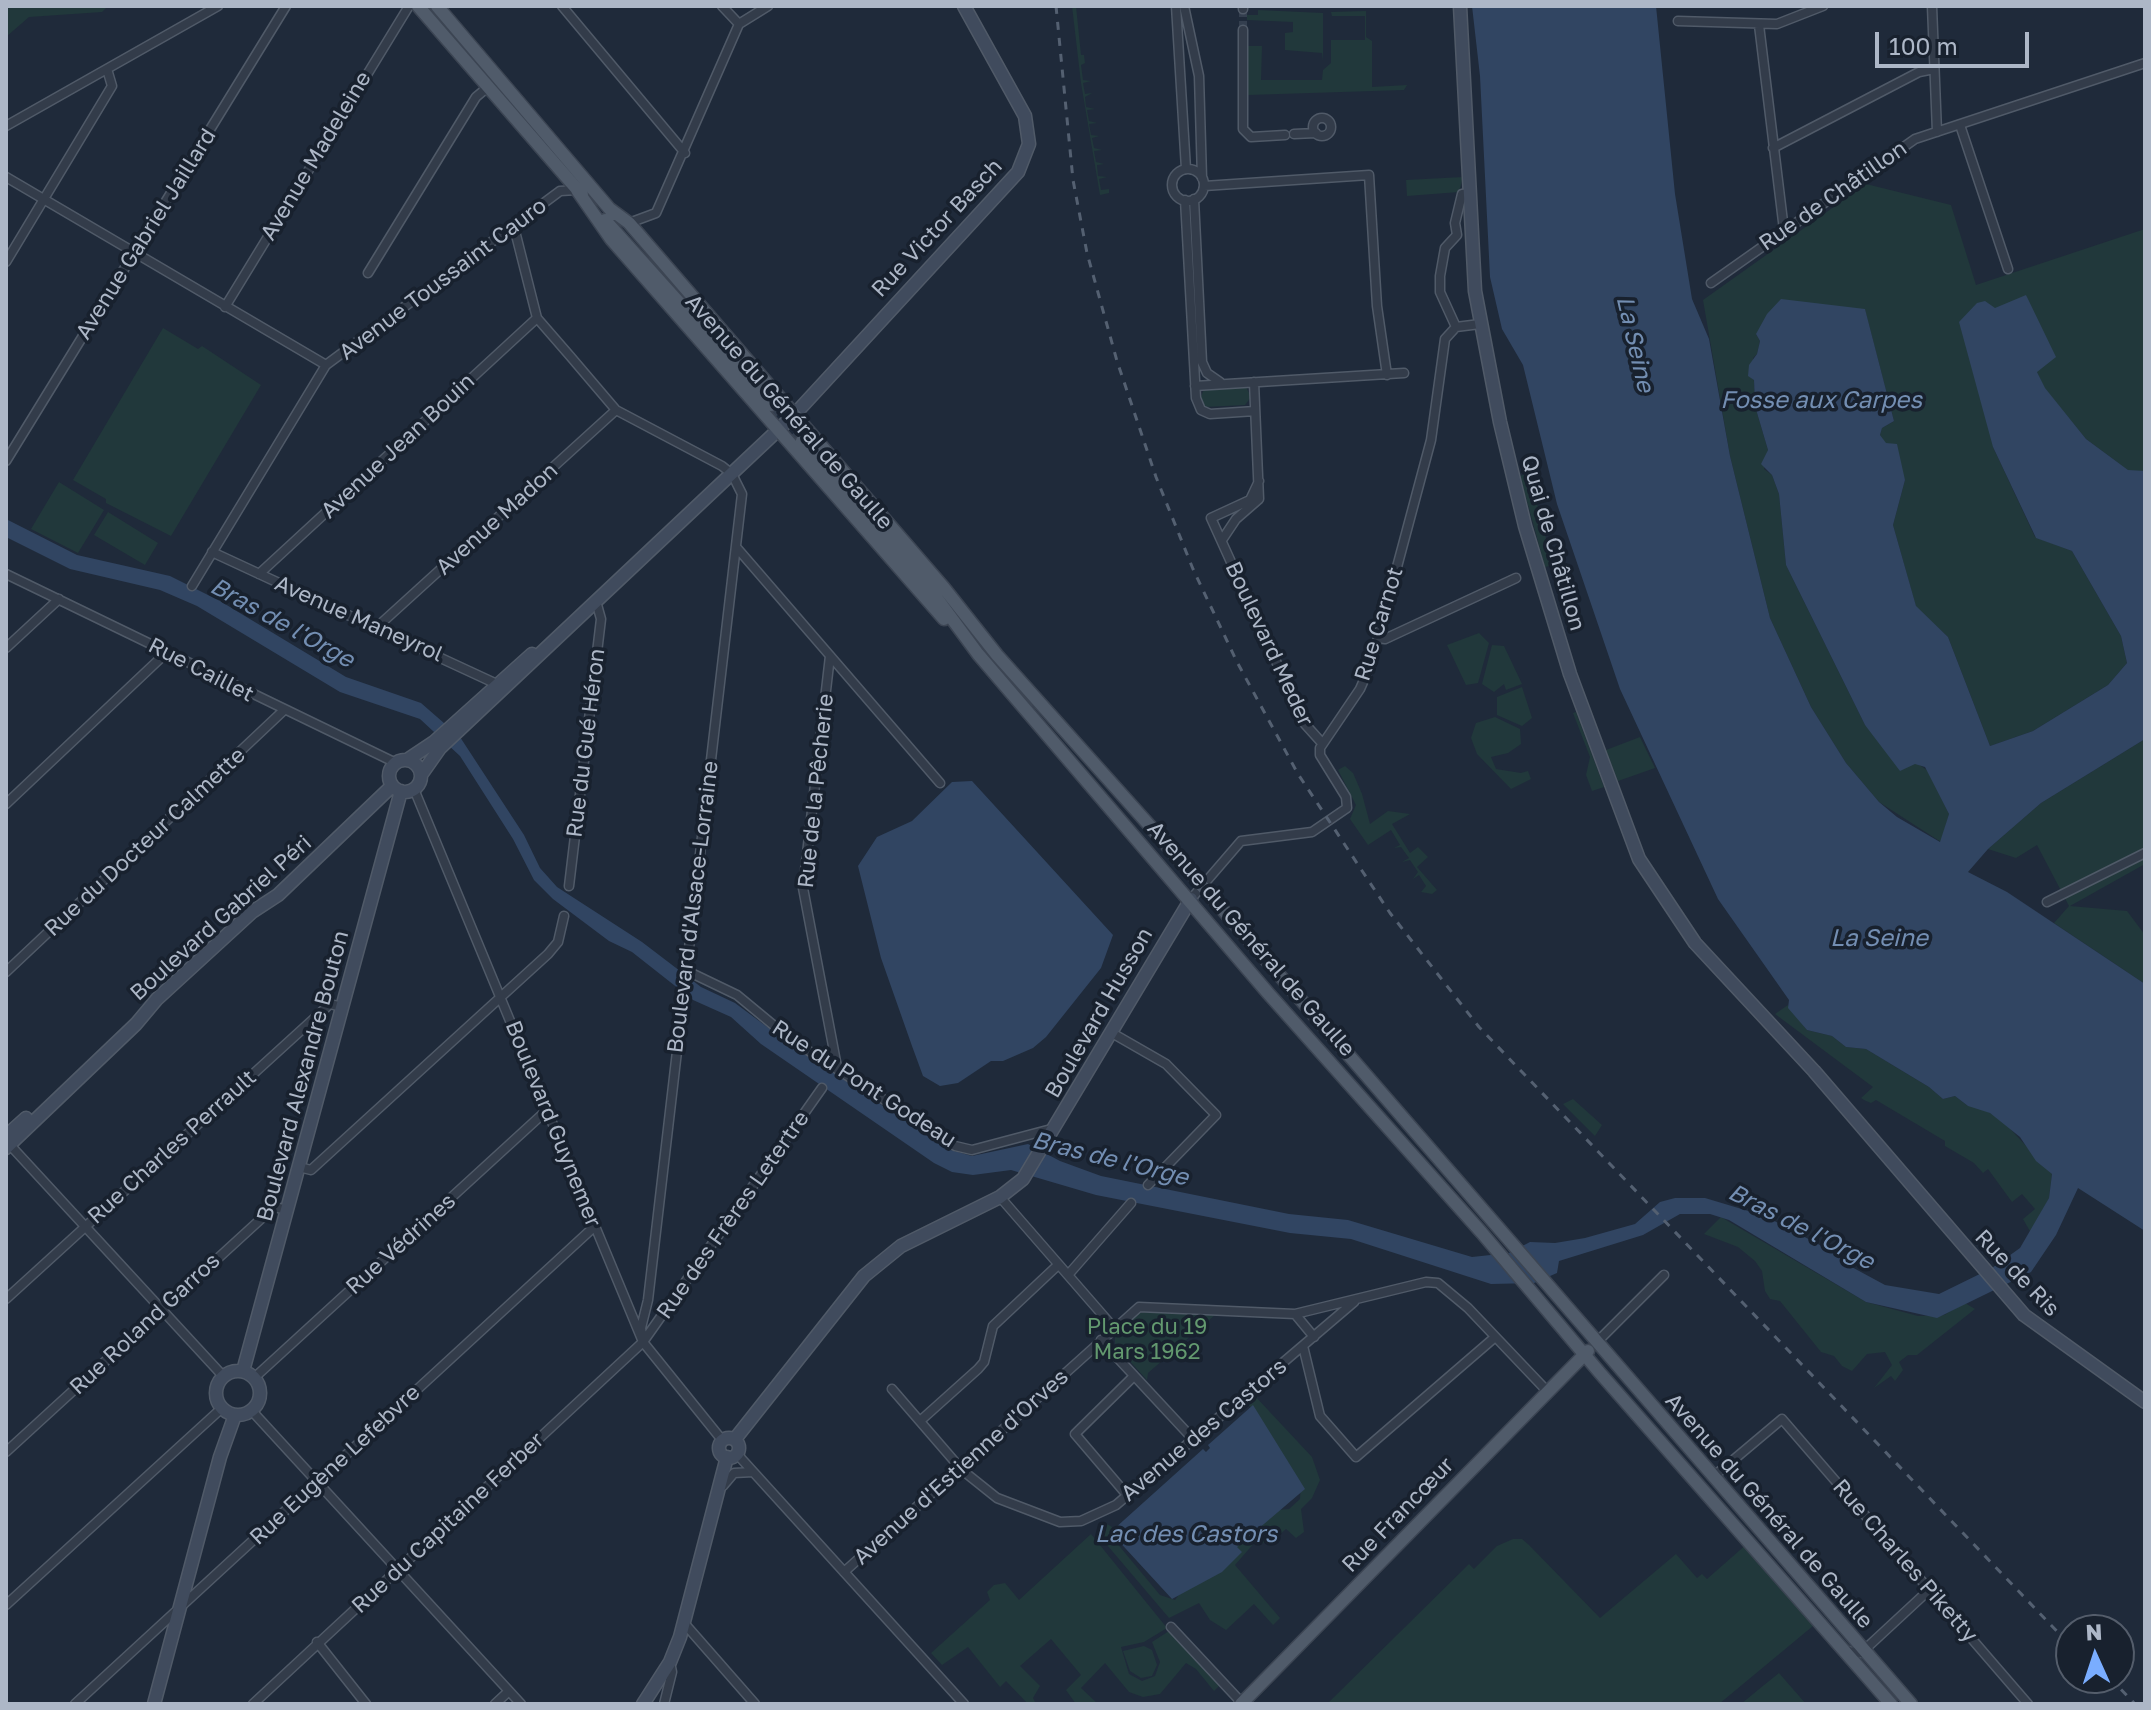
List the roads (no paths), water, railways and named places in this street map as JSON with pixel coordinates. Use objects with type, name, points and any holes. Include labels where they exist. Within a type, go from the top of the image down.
[{"type":"main road","name":"Avenue du Général de Gaulle","points":[[418,6],[577,190],[655,271],[771,405]]},
{"type":"main road","name":"Avenue du Général de Gaulle","points":[[437,6],[610,209],[655,271]]},
{"type":"main road","name":"Rue Victor Basch","points":[[778,431],[963,228],[1012,180],[1027,154],[1027,125],[1017,97],[964,6]]},
{"type":"main road","name":"Quai de Châtillon","points":[[1460,6],[1480,324],[1506,452],[1570,674],[1639,859],[1695,943],[1779,1030],[1881,1150]]},
{"type":"main road","name":"Avenue du Général de Gaulle","points":[[577,190],[611,239],[978,654],[1191,899],[1268,993],[1891,1704]]},
{"type":"main road","name":"Avenue du Général de Gaulle","points":[[610,209],[629,223],[795,414],[997,655],[1911,1704]]},
{"type":"main road","points":[[442,741],[402,761],[390,771],[403,789],[421,775],[442,741],[778,431]]},
{"type":"main road","name":"Avenue du Général de Gaulle","points":[[802,441],[930,589],[978,654]]},
{"type":"main road","name":"Avenue du Général de Gaulle","points":[[930,589],[997,655]]},
{"type":"main road","points":[[402,761],[418,767],[421,775]]},
{"type":"main road","name":"Boulevard Alexandre Bouton","points":[[249,1374],[299,1167],[403,789]]},
{"type":"main road","name":"Boulevard Gabriel Péri","points":[[7,1142],[252,912],[278,895],[403,789]]},
{"type":"main road","name":"Boulevard Husson","points":[[728,1440],[864,1276],[923,1233],[1000,1197],[1023,1179],[1044,1149],[1191,899]]},
{"type":"main road","name":"Rue de Ris","points":[[1881,1150],[1982,1270],[2043,1331],[2145,1402]]},
{"type":"main road","name":"Rue Francœur","points":[[1241,1704],[1596,1343]]},
{"type":"main road","points":[[249,1374],[260,1395],[252,1411],[235,1415],[222,1408],[216,1395],[223,1376],[249,1374]]},
{"type":"main road","points":[[154,1704],[220,1457],[235,1415]]},
{"type":"main road","points":[[643,1704],[670,1662],[684,1623],[717,1498],[732,1456],[739,1446],[728,1440]]},
{"type":"street","points":[[6,126],[218,6]]},
{"type":"street","name":"Avenue Gabriel Jaillard","points":[[6,461],[286,6]]},
{"type":"street","name":"Avenue Madeleine","points":[[225,307],[409,6]]},
{"type":"street","points":[[562,6],[685,153]]},
{"type":"street","points":[[722,6],[739,24]]},
{"type":"street","points":[[629,223],[656,213],[685,153],[739,24],[768,6]]},
{"type":"street","points":[[1176,6],[1186,169]]},
{"type":"street","points":[[1184,6],[1199,76],[1203,182],[1190,200],[1196,398],[1204,412],[1255,411]]},
{"type":"street","points":[[1678,21],[1759,25],[1792,20],[1823,6]]},
{"type":"street","points":[[1932,6],[1937,132]]},
{"type":"street","points":[[1759,25],[1784,230]]},
{"type":"street","points":[[1243,30],[1243,129],[1251,137],[1316,133]]},
{"type":"street","name":"Rue de Châtillon","points":[[1711,283],[1915,139],[2145,63]]},
{"type":"street","points":[[6,262],[112,86],[107,69]]},
{"type":"street","points":[[1773,148],[1919,72],[1934,69]]},
{"type":"street","points":[[368,273],[476,97],[488,87]]},
{"type":"street","points":[[1960,125],[2008,269]]},
{"type":"street","points":[[1190,200],[1177,195],[1172,187],[1177,173],[1186,169],[1196,171],[1203,182]]},
{"type":"street","points":[[1203,182],[1369,175],[1377,306],[1387,375]]},
{"type":"street","points":[[6,177],[326,365]]},
{"type":"street","name":"Avenue Toussaint Cauro","points":[[192,586],[326,365],[560,191],[577,190]]},
{"type":"street","points":[[1471,193],[1462,194],[1455,223],[1457,235],[1445,248],[1440,292],[1456,327],[1480,324]]},
{"type":"street","points":[[1190,200],[1202,362],[1213,379],[1225,383]]},
{"type":"street","points":[[514,227],[537,318],[616,410],[732,474]]},
{"type":"street","name":"Avenue Jean Bouin","points":[[259,574],[537,318]]},
{"type":"street","name":"Rue Carnot","points":[[1322,743],[1360,689],[1379,638],[1431,440],[1443,344],[1456,327]]},
{"type":"street","points":[[1195,386],[1404,373]]},
{"type":"street","points":[[1222,540],[1211,518],[1250,500],[1259,481],[1254,382]]},
{"type":"street","name":"Avenue Madon","points":[[377,627],[616,410]]},
{"type":"street","name":"Boulevard d'Alsace-Lorraine","points":[[643,1342],[641,1328],[648,1300],[737,548],[742,494],[732,474]]},
{"type":"street","name":"Boulevard Meder","points":[[1259,481],[1257,502],[1236,519],[1222,540],[1304,723],[1322,743]]},
{"type":"street","points":[[737,548],[940,783]]},
{"type":"street","name":"Avenue Maneyrol","points":[[212,552],[501,685]]},
{"type":"street","name":"Rue Caillet","points":[[6,574],[283,711],[402,761]]},
{"type":"street","points":[[1379,638],[1385,639],[1516,578]]},
{"type":"street","points":[[6,648],[59,599]]},
{"type":"street","name":"Rue du Gué Héron","points":[[569,886],[601,619],[596,601]]},
{"type":"street","points":[[6,804],[166,653]]},
{"type":"street","name":"Rue de la Pêcherie","points":[[830,656],[803,888],[837,1067]]},
{"type":"street","name":"Rue du Docteur Calmette","points":[[6,972],[283,711]]},
{"type":"street","points":[[1191,899],[1241,841],[1312,832],[1347,808],[1346,797],[1320,755],[1322,743]]},
{"type":"street","name":"Boulevard Guynemer","points":[[403,789],[501,997],[643,1342],[728,1440]]},
{"type":"street","points":[[2047,902],[2145,853]]},
{"type":"street","points":[[299,1167],[311,1170],[548,954],[558,942],[564,916]]},
{"type":"street","name":"Rue du Pont Godeau","points":[[685,970],[737,995],[789,1038],[955,1146],[972,1150],[1055,1128]]},
{"type":"street","name":"Rue Charles Perrault","points":[[6,1299],[330,1004],[342,1007]]},
{"type":"street","points":[[1112,1033],[1166,1064],[1216,1115],[1148,1185]]},
{"type":"street","name":"Rue des Frères Letertre","points":[[643,1342],[822,1088]]},
{"type":"street","name":"Rue Védrines","points":[[249,1374],[547,1110]]},
{"type":"street","points":[[7,1142],[223,1376]]},
{"type":"street","points":[[1000,1197],[1114,1328]]},
{"type":"street","points":[[1068,1275],[1131,1203]]},
{"type":"street","name":"Rue Roland Garros","points":[[6,1452],[274,1207],[288,1210]]},
{"type":"street","name":"Rue Eugène Lefebvre","points":[[75,1704],[595,1226]]},
{"type":"street","points":[[920,1421],[978,1369],[984,1362],[993,1326],[1058,1265]]},
{"type":"street","points":[[1596,1343],[1664,1275]]},
{"type":"street","name":"Avenue d'Estienne d'Orves","points":[[844,1572],[962,1470],[1139,1307],[1295,1314],[1426,1282],[1438,1283],[1468,1308],[1494,1338]]},
{"type":"street","name":"Avenue des Castors","points":[[892,1389],[962,1470],[997,1498],[1060,1522],[1081,1521],[1127,1495],[1355,1301]]},
{"type":"street","points":[[1295,1314],[1314,1337]]},
{"type":"street","points":[[1303,1346],[1320,1416],[1356,1457],[1494,1338],[1547,1391]]},
{"type":"street","points":[[1101,1340],[1193,1439]]},
{"type":"street","name":"Rue du Capitaine Ferber","points":[[253,1704],[643,1342]]},
{"type":"street","points":[[1127,1495],[1075,1434],[1134,1376]]},
{"type":"street","points":[[6,1605],[222,1408]]},
{"type":"street","points":[[252,1411],[521,1704]]},
{"type":"street","name":"Rue Charles Piketty","points":[[1713,1477],[1782,1419],[2028,1704]]},
{"type":"street","points":[[732,1456],[753,1472],[964,1704]]},
{"type":"street","points":[[717,1498],[729,1477],[740,1472],[753,1472]]},
{"type":"street","points":[[1847,1651],[1861,1653],[1929,1590]]},
{"type":"street","points":[[684,1623],[755,1704]]},
{"type":"street","points":[[1171,1627],[1241,1704]]},
{"type":"street","points":[[317,1642],[366,1704]]},
{"type":"street","points":[[664,1704],[672,1672],[670,1662]]},
{"type":"street","points":[[495,1704],[509,1691]]},
{"type":"street","points":[[265,1693],[272,1704]]},
{"type":"water","name":"La Seine","points":[[1472,6],[1656,6],[1675,194],[1692,299],[1709,339],[1730,456],[1770,618],[1811,707],[1846,763],[1879,802],[1897,817],[1940,842],[1949,814],[1925,767],[1915,764],[1900,771],[1865,725],[1786,565],[1779,494],[1772,475],[1761,464],[1768,450],[1755,406],[1754,380],[1748,376],[1749,365],[1757,354],[1760,341],[1756,334],[1767,314],[1781,299],[1865,309],[1894,421],[1882,428],[1880,435],[1886,443],[1897,444],[1905,480],[1893,525],[1916,606],[1948,637],[1990,746],[2033,731],[2108,685],[2127,663],[2121,636],[2072,551],[2036,538],[1993,447],[1959,322],[1977,303],[1985,301],[1995,308],[2026,295],[2056,357],[2037,372],[2045,388],[2086,439],[2128,470],[2145,471],[2145,739],[2041,803],[1988,849],[1968,872],[2007,892],[2145,984],[2145,1231],[2078,1188],[2056,1235],[2031,1272],[1937,1318],[1866,1302],[1729,1220],[1710,1214],[1680,1214],[1643,1235],[1559,1261],[1557,1273],[1534,1283],[1491,1284],[1351,1239],[1290,1233],[1096,1195],[1011,1170],[973,1175],[952,1172],[934,1163],[761,1044],[731,1017],[693,1000],[632,952],[609,941],[553,899],[534,880],[513,839],[460,756],[420,719],[340,692],[197,606],[160,590],[70,569],[6,537],[6,519],[77,555],[170,576],[220,601],[346,677],[421,703],[460,737],[524,835],[540,868],[557,887],[642,942],[701,987],[735,1003],[947,1149],[972,1156],[1028,1144],[1060,1161],[1101,1176],[1289,1214],[1348,1220],[1472,1257],[1509,1253],[1530,1242],[1555,1243],[1585,1238],[1635,1224],[1660,1202],[1675,1198],[1705,1198],[1765,1216],[1833,1252],[1848,1265],[1885,1285],[1939,1294],[1992,1268],[2020,1248],[2049,1198],[2052,1174],[2036,1161],[2020,1137],[1990,1113],[1968,1106],[1955,1096],[1943,1099],[1929,1087],[1866,1049],[1846,1047],[1832,1036],[1807,1030],[1788,1008],[1789,1000],[1718,899],[1620,689],[1557,504],[1523,365],[1502,329],[1490,277],[1480,76]]},
{"type":"water","points":[[972,781],[1113,935],[1101,968],[1046,1037],[1033,1048],[1003,1061],[991,1061],[958,1083],[940,1086],[923,1076],[881,958],[858,866],[877,837],[912,821],[952,782]]},
{"type":"water","name":"Lac des Castors","points":[[1253,1405],[1305,1489],[1237,1547],[1242,1552],[1222,1572],[1172,1599],[1114,1536],[1114,1529],[1203,1449],[1206,1452],[1210,1448],[1208,1445]]},
{"type":"tunnel","points":[[1243,9],[1243,30]]},
{"type":"tunnel","points":[[771,405],[802,441]]},
{"type":"railway","points":[[1056,6],[1073,180],[1087,253],[1117,361],[1156,477],[1193,569],[1237,662],[1298,774],[1390,913],[1479,1027],[2055,1629]]},
{"type":"railway","points":[[2125,1694],[2135,1704]]},
{"type":"water label","name":"Fosse aux Carpes","points":[[1821,400]]},
{"type":"water label","name":"Bras de l'Orge","points":[[282,623]]},
{"type":"water label","name":"Bras de l'Orge","points":[[1110,1159]]},
{"type":"water label","name":"Bras de l'Orge","points":[[1801,1227]]},
{"type":"park label","name":"Place du 19 Mars 1962","points":[[1147,1340]]}]
